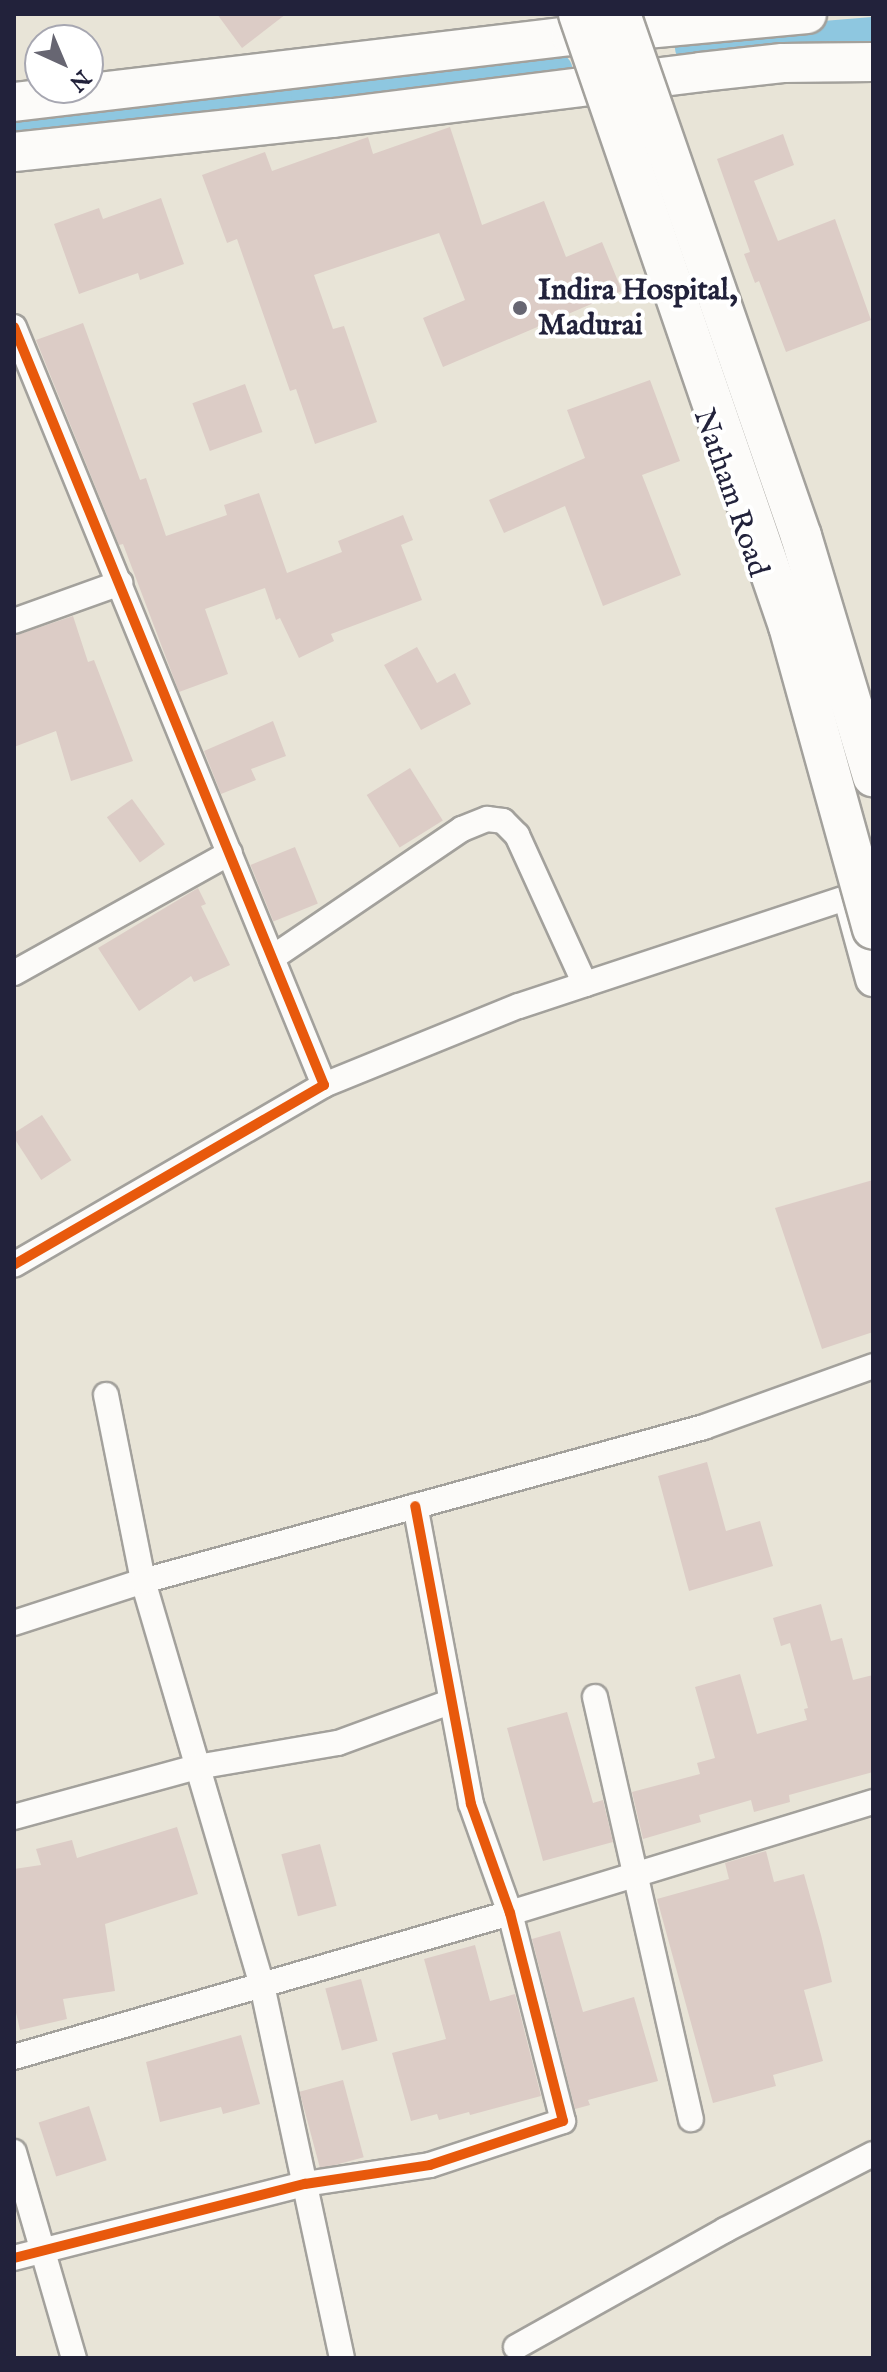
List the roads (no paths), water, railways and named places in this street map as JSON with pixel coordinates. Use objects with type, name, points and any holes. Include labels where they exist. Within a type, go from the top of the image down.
[{"type":"highway","points":[[629,19],[806,551],[873,776]]},
{"type":"highway","points":[[571,21],[789,626],[873,929]]},
{"type":"main road","points":[[14,102],[571,21],[807,14]]},
{"type":"main road","points":[[629,19],[776,423],[873,730]]},
{"type":"main road","name":"Natham Road","points":[[571,21],[588,87],[778,631],[873,979]]},
{"type":"main road","points":[[14,152],[333,118],[783,63],[873,62]]},
{"type":"street","points":[[14,327],[324,1085]]},
{"type":"street","points":[[14,621],[120,583]]},
{"type":"street","points":[[272,958],[462,829],[487,819],[503,821],[517,835],[585,984]]},
{"type":"street","points":[[14,973],[230,853]]},
{"type":"street","points":[[14,1265],[324,1085],[519,1006],[851,896]]},
{"type":"street","points":[[14,1623],[143,1581],[704,1427],[873,1366]]},
{"type":"street","points":[[106,1395],[143,1581],[262,1985],[342,2358]]},
{"type":"street","points":[[14,2258],[305,2184],[430,2165],[563,2121],[510,1913],[471,1804],[415,1506]]},
{"type":"street","points":[[595,1697],[691,2119]]},
{"type":"street","points":[[14,1817],[197,1767],[338,1743],[450,1702]]},
{"type":"street","points":[[14,2057],[510,1913],[873,1802]]},
{"type":"street","points":[[14,2152],[74,2358]]},
{"type":"street","points":[[516,2347],[725,2230],[873,2154]]},
{"type":"waterway","points":[[691,48],[873,33]]},
{"type":"waterway","points":[[14,120],[307,95],[529,63],[556,69]]},
{"type":"place","name":"Indira Hospital, Madurai","points":[[520,308]]}]
